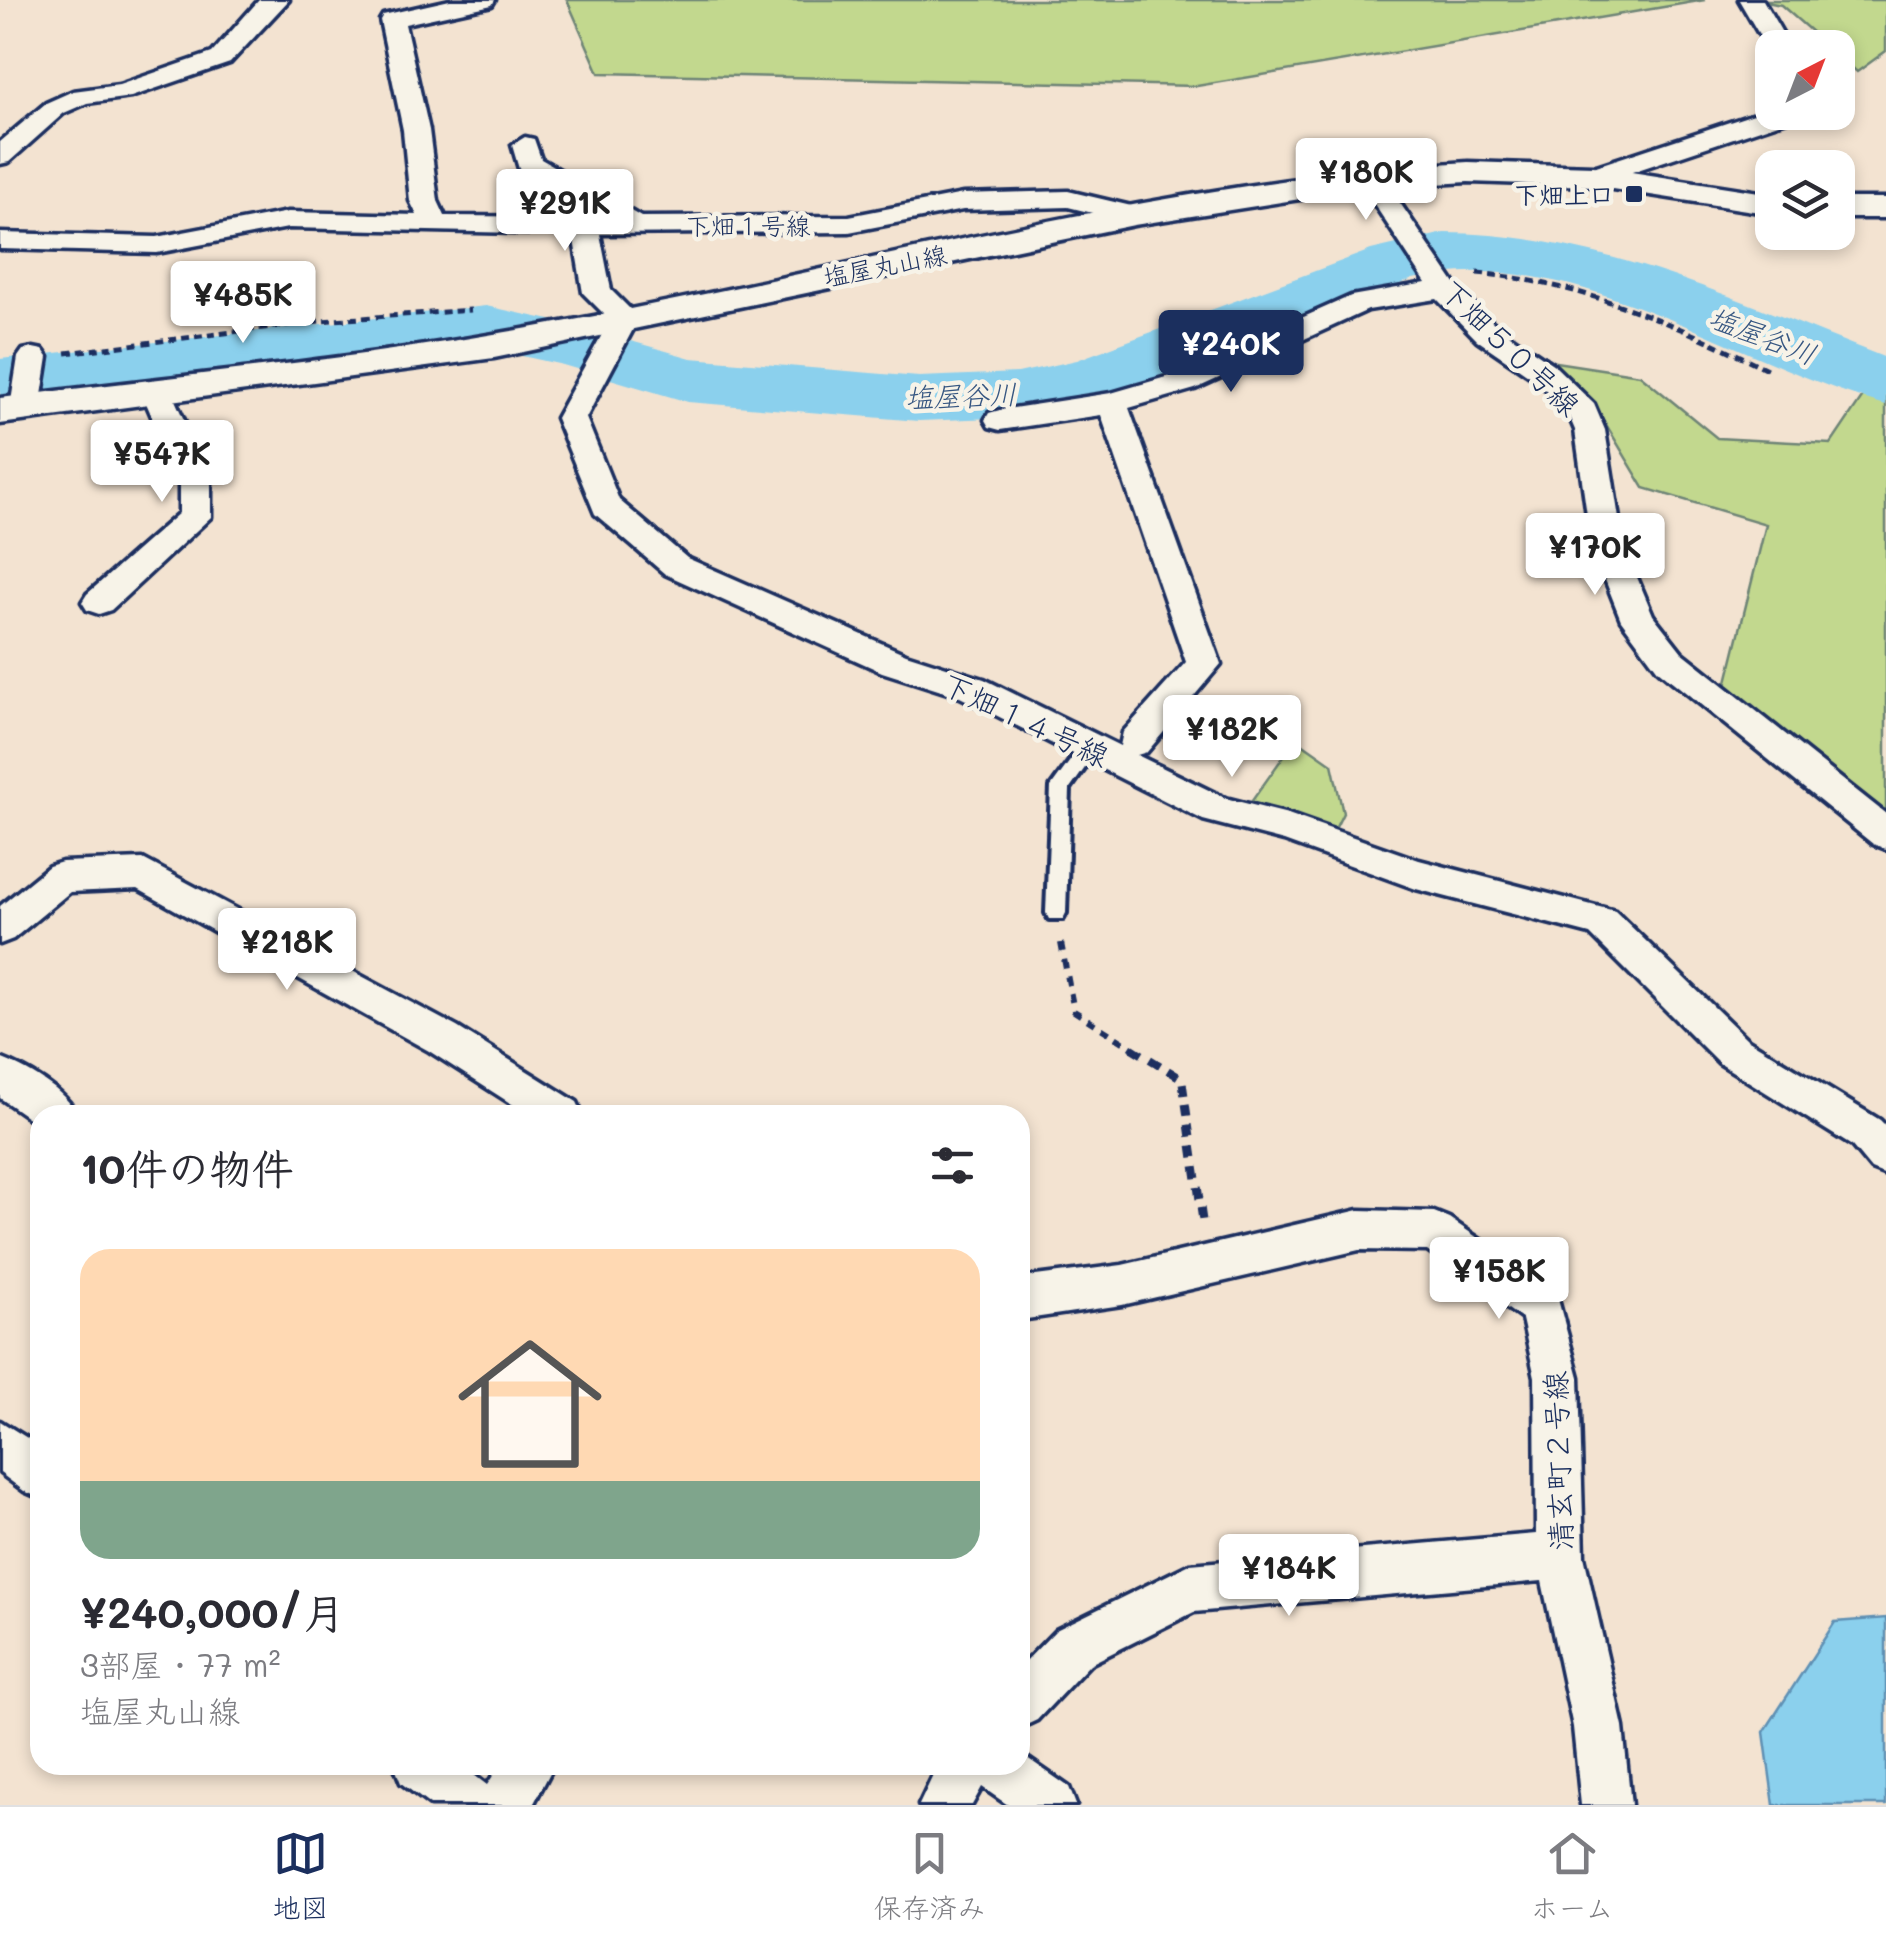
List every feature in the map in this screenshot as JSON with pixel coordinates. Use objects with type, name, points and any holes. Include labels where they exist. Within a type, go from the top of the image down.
[{"type":"street","points":[[3,149],[56,108],[82,96],[122,92],[221,58],[268,5],[277,0]]},
{"type":"street","points":[[434,221],[424,201],[416,130],[392,20],[483,0]]},
{"type":"street","points":[[1751,0],[1768,30]]},
{"type":"street","points":[[1593,176],[1755,123]]},
{"type":"street","points":[[525,145],[528,163],[633,224]]},
{"type":"street","name":"塩屋丸山線","points":[[12,410],[494,346],[571,328],[613,341],[1134,215],[1370,178],[1468,172],[1593,176],[1755,201]]},
{"type":"street","name":"下畑５０号線","points":[[1370,178],[1439,280],[1487,333],[1544,372],[1579,404],[1590,430],[1608,544],[1638,620],[1670,661],[1886,834]]},
{"type":"street","name":"下畑１号線","points":[[0,241],[157,244],[288,220],[849,224],[963,202],[1068,200],[1134,215]]},
{"type":"street","points":[[1855,208],[1886,208]]},
{"type":"street","points":[[585,225],[597,293],[613,341]]},
{"type":"street","points":[[1000,420],[1112,403],[1184,382],[1250,356],[1361,302],[1439,280]]},
{"type":"street","name":"下畑１４号線","points":[[613,341],[571,418],[606,506],[676,566],[894,663],[972,688],[1216,810],[1288,828],[1416,874],[1602,922],[1733,1051],[1866,1132],[1886,1156]]},
{"type":"street","points":[[12,410],[33,358]]},
{"type":"street","points":[[100,602],[195,517],[195,480],[156,392]]},
{"type":"street","points":[[1112,403],[1204,664],[1135,742]]},
{"type":"street","points":[[0,928],[62,876],[143,874],[443,1039],[548,1105]]},
{"type":"street","points":[[0,1076],[42,1105]]},
{"type":"street","name":"清玄町２号線","points":[[1030,1298],[1122,1285],[1358,1230],[1434,1232],[1542,1307],[1558,1377],[1560,1556],[1598,1727],[1606,1805]]},
{"type":"street","points":[[0,1444],[30,1467]]},
{"type":"street","points":[[1030,1692],[1073,1647],[1190,1588],[1560,1556]]},
{"type":"street","points":[[432,1775],[472,1805]]},
{"type":"street","points":[[503,1805],[522,1775]]},
{"type":"street","points":[[944,1805],[960,1775]]},
{"type":"street","points":[[1008,1775],[1051,1805]]},
{"type":"lane","points":[[1056,913],[1061,787],[1090,748]]},
{"type":"path","points":[[1439,280],[1479,273],[1529,277],[1585,290],[1662,319],[1767,369]]},
{"type":"path","points":[[33,358],[320,321],[479,311]]},
{"type":"path","points":[[1056,913],[1074,1011],[1182,1079],[1208,1265]]},
{"type":"green space","points":[[567,0],[1705,0],[1197,86],[599,73]]},
{"type":"green space","points":[[1757,0],[1886,0],[1886,51],[1857,72],[1855,30],[1810,30],[1781,5]]},
{"type":"green space","points":[[1549,361],[1640,375],[1717,438],[1831,444],[1864,395],[1886,397],[1886,826],[1751,714],[1726,686],[1766,524],[1644,488],[1595,406]]},
{"type":"green space","points":[[1293,743],[1302,743],[1332,764],[1343,813],[1328,843],[1249,805]]},
{"type":"water","points":[[1886,1618],[1886,1805],[1774,1805],[1764,1732],[1835,1622]]},
{"type":"waterway","name":"塩屋谷川","points":[[0,381],[486,327],[574,346],[688,380],[919,399],[1018,395],[1092,379],[1393,264],[1444,252],[1498,252],[1607,274],[1886,383]]},
{"type":"place","name":"下畑上口","points":[[1634,194]]}]
